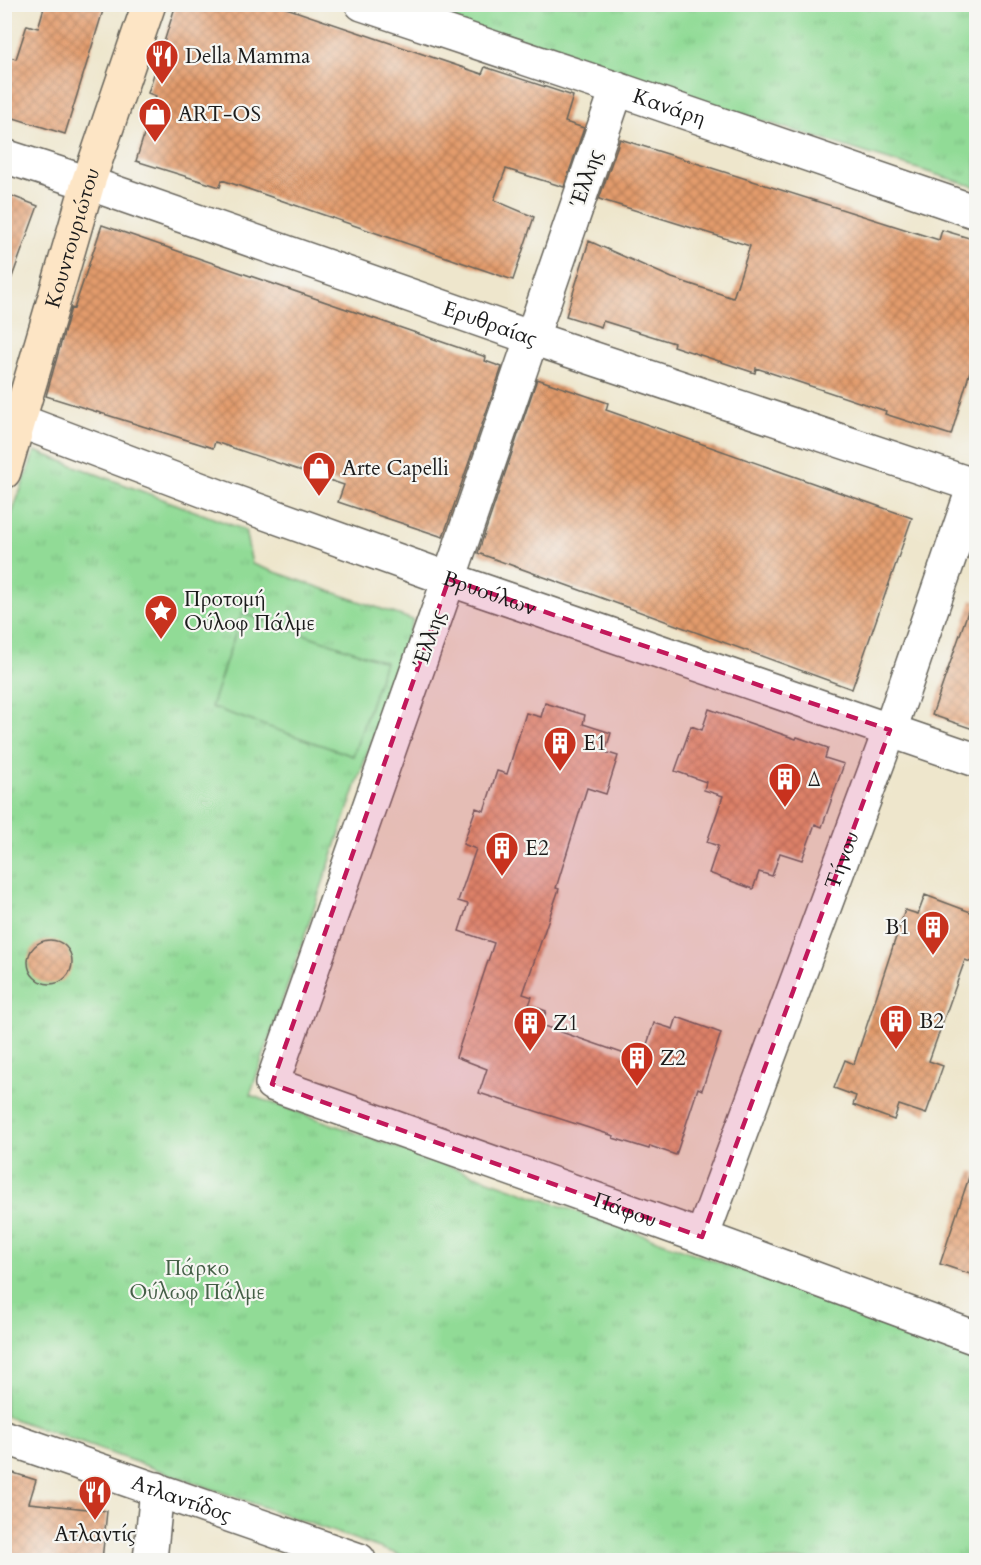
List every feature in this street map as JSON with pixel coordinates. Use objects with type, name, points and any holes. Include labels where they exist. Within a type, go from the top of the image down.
[{"type":"main road","name":"Κουντουριώτου","points":[[4,472],[12,418],[149,4]]},
{"type":"street","name":"Κανάρη","points":[[362,4],[976,212]]},
{"type":"street","name":"Έλλης","points":[[272,1084],[617,89]]},
{"type":"street","name":"Ερυθραίας","points":[[4,156],[88,183],[532,338],[976,484]]},
{"type":"street","name":"Βρυούλων","points":[[12,418],[221,497],[449,579],[976,759]]},
{"type":"street","name":"Τήνου","points":[[702,1237],[890,730],[976,484]]},
{"type":"street","name":"Πάφου","points":[[272,1084],[702,1237],[976,1338]]},
{"type":"street","name":"Ατλαντίδος","points":[[4,1437],[358,1560]]},
{"type":"street","points":[[150,1560],[157,1489]]},
{"type":"highlighted area","points":[[449,579],[890,730],[702,1237],[272,1084]]},
{"type":"green space","points":[[390,5],[976,5],[976,187]]},
{"type":"green space","name":"Πάρκο Ούλωφ Πάλμε","points":[[35,451],[245,530],[252,564],[413,620],[250,1095],[976,1354],[976,1560],[414,1560],[5,1416],[4,535]]},
{"type":"green space","points":[[242,613],[385,662],[353,756],[211,707]]},
{"type":"building","points":[[45,4],[105,4],[65,134],[4,115],[4,55],[16,59],[27,25],[38,28]]},
{"type":"building","points":[[176,4],[286,4],[286,8],[482,74],[485,67],[573,96],[565,122],[584,128],[564,187],[506,169],[494,200],[534,217],[513,280],[222,180],[220,187],[136,161],[156,96],[148,93]]},
{"type":"building","points":[[620,139],[939,240],[942,230],[976,240],[976,351],[951,435],[756,368],[755,373],[673,346],[674,343],[603,321],[601,327],[566,316],[589,241],[672,278],[733,298],[750,246],[599,199]]},
{"type":"building","points":[[4,193],[38,206],[8,288],[4,287]]},
{"type":"building","points":[[102,225],[486,357],[485,361],[502,367],[443,537],[338,502],[344,485],[215,442],[213,448],[46,396],[71,308],[74,309]]},
{"type":"building","points":[[537,379],[608,403],[606,410],[912,518],[852,689],[478,553]]},
{"type":"building","points":[[972,600],[976,600],[976,730],[932,715]]},
{"type":"building","points":[[545,703],[585,715],[583,724],[611,733],[605,752],[618,756],[606,794],[587,788],[556,888],[559,889],[523,994],[532,997],[529,1005],[546,1011],[541,1025],[642,1060],[654,1023],[673,1029],[677,1017],[721,1033],[702,1090],[698,1088],[676,1155],[650,1146],[649,1149],[613,1138],[614,1136],[479,1093],[487,1069],[456,1057],[494,943],[459,931],[468,904],[458,901],[476,849],[463,844],[476,808],[484,811],[497,771],[507,774],[526,713],[541,717]]},
{"type":"building","name":"Δ","points":[[709,709],[828,748],[825,758],[844,764],[822,827],[815,824],[802,860],[780,853],[772,876],[759,872],[753,889],[709,873],[718,846],[707,842],[723,796],[704,790],[706,782],[675,771],[691,726],[702,730]]},
{"type":"building","points":[[925,895],[976,914],[976,964],[965,960],[929,1061],[943,1066],[926,1114],[899,1105],[894,1120],[853,1105],[856,1096],[834,1088],[845,1060],[854,1064],[905,910],[918,914]]},
{"type":"building","points":[[50,940],[65,947],[72,962],[65,977],[50,984],[35,977],[28,962],[35,947]]},
{"type":"building","points":[[971,1171],[976,1172],[976,1276],[940,1264]]},
{"type":"building","points":[[4,1470],[36,1480],[29,1503],[107,1511],[102,1560],[4,1558]]},
{"type":"place","name":"Della Mamma","points":[[162,85]]},
{"type":"place","name":"ART-OS","points":[[155,143]]},
{"type":"place","name":"Arte Capelli","points":[[319,497]]},
{"type":"place","name":"Προτομή Ούλοφ Πάλμε","points":[[161,640]]},
{"type":"place","name":"E1","points":[[560,772]]},
{"type":"place","name":"Δ","points":[[785,808]]},
{"type":"place","name":"E2","points":[[502,877]]},
{"type":"place","name":"Β1","points":[[933,956]]},
{"type":"place","name":"Β2","points":[[896,1050]]},
{"type":"place","name":"Ζ1","points":[[530,1052]]},
{"type":"place","name":"Ζ2","points":[[637,1087]]},
{"type":"place","name":"Ατλαντίς","points":[[95,1521]]}]
